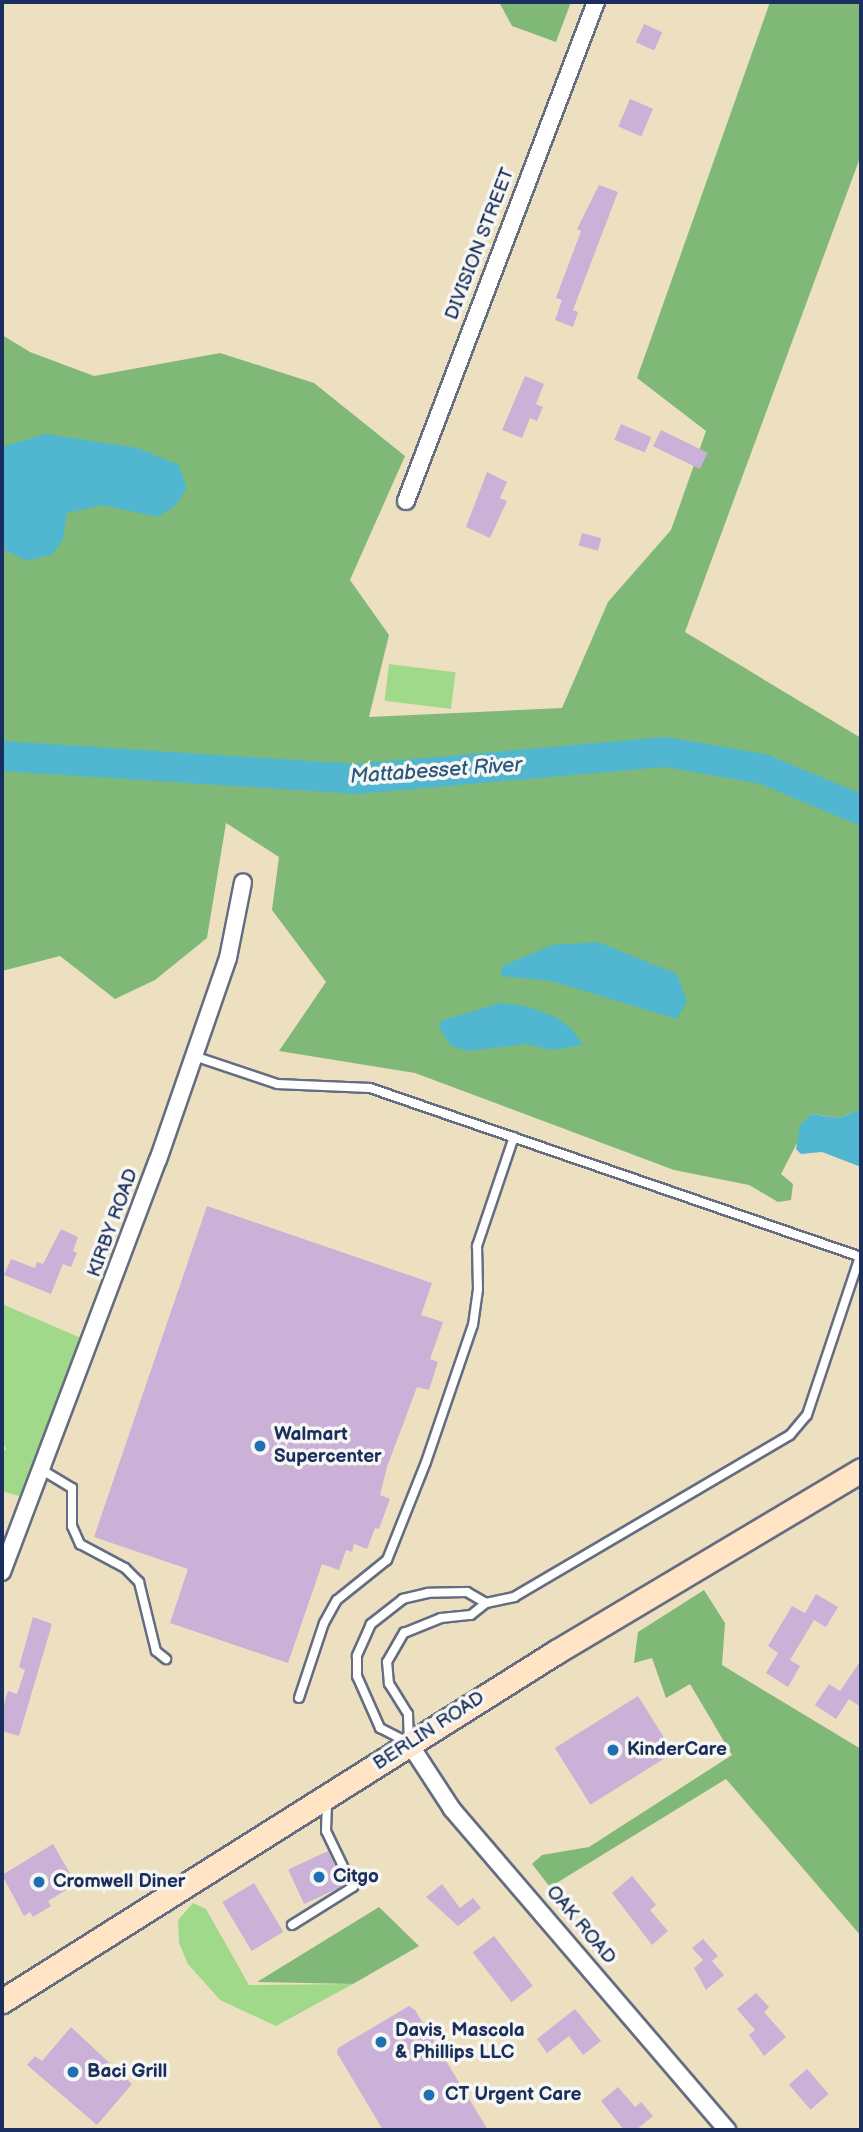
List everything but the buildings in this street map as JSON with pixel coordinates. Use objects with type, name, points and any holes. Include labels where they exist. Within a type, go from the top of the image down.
[{"type":"main road","name":"BERLIN ROAD","points":[[2,2001],[409,1743],[861,1470]]},
{"type":"street","name":"DIVISION STREET","points":[[406,501],[596,2]]},
{"type":"street","name":"KIRBY ROAD","points":[[2,1572],[127,1248],[228,958],[243,882]]},
{"type":"street","name":"OAK ROAD","points":[[409,1743],[452,1809],[727,2130]]},
{"type":"lane","points":[[194,1056],[277,1084],[370,1088],[861,1257],[807,1415],[790,1435],[514,1597],[486,1603],[471,1615],[423,1623],[404,1633],[392,1648],[387,1662],[389,1684],[408,1714],[409,1743],[380,1728],[357,1676],[361,1641],[383,1611],[403,1599],[428,1592],[467,1592],[486,1603]]},
{"type":"lane","points":[[299,1698],[324,1623],[337,1600],[387,1560],[426,1462],[473,1325],[478,1289],[477,1247],[514,1137]]},
{"type":"lane","points":[[42,1470],[72,1488],[72,1526],[80,1544],[125,1568],[139,1582],[156,1651],[166,1659]]},
{"type":"lane","points":[[292,1925],[353,1887],[326,1831],[327,1795]]},
{"type":"green space","points":[[499,2],[571,2],[556,42],[512,26]]},
{"type":"green space","points":[[770,2],[861,2],[861,155],[685,632],[861,738],[861,1109],[839,1118],[812,1114],[781,1174],[793,1184],[791,1200],[778,1202],[749,1185],[674,1170],[415,1073],[279,1051],[326,982],[272,910],[279,857],[226,823],[207,938],[155,980],[115,999],[60,956],[2,971],[2,335],[30,352],[94,376],[220,353],[314,383],[405,456],[350,580],[389,635],[369,717],[562,708],[608,602],[671,530],[706,431],[637,378]]},
{"type":"green space","points":[[389,664],[456,672],[451,709],[384,701]]},
{"type":"green space","points":[[2,1304],[81,1338],[22,1497],[2,1491],[2,1452],[6,1449],[2,1440]]},
{"type":"green space","points":[[704,1590],[725,1623],[722,1665],[861,1749],[861,1936],[726,1779],[550,1887],[532,1864],[542,1855],[589,1847],[732,1755],[690,1684],[666,1698],[652,1658],[634,1663],[638,1632]]},
{"type":"green space","points":[[193,1903],[206,1909],[249,1985],[353,1984],[276,2026],[220,2000],[188,1964],[179,1943],[178,1920]]},
{"type":"green space","points":[[379,1907],[419,1946],[353,1984],[257,1982]]},
{"type":"water","points":[[46,434],[138,448],[179,465],[187,488],[175,506],[158,517],[102,505],[67,513],[63,539],[53,554],[28,561],[2,549],[2,447]]},
{"type":"water","points":[[598,942],[677,974],[687,1002],[677,1019],[551,981],[501,976],[502,966],[552,945]]},
{"type":"water","points":[[499,1003],[525,1006],[556,1017],[572,1029],[583,1045],[553,1050],[526,1044],[467,1051],[451,1046],[439,1027],[441,1021]]},
{"type":"water","points":[[861,1109],[861,1167],[822,1152],[801,1154],[796,1149],[800,1125],[812,1114],[839,1118]]},
{"type":"waterway","name":"Mattabesset River","points":[[2,756],[356,779],[666,752],[763,769],[861,810]]},
{"type":"place","name":"Walmart Supercenter","points":[[260,1446]]},
{"type":"place","name":"KinderCare","points":[[613,1750]]},
{"type":"place","name":"Citgo","points":[[319,1877]]},
{"type":"place","name":"Cromwell Diner","points":[[39,1882]]},
{"type":"place","name":"Davis, Mascola & Phillips LLC","points":[[381,2042]]},
{"type":"place","name":"Baci Grill","points":[[73,2072]]},
{"type":"place","name":"CT Urgent Care","points":[[429,2095]]}]
